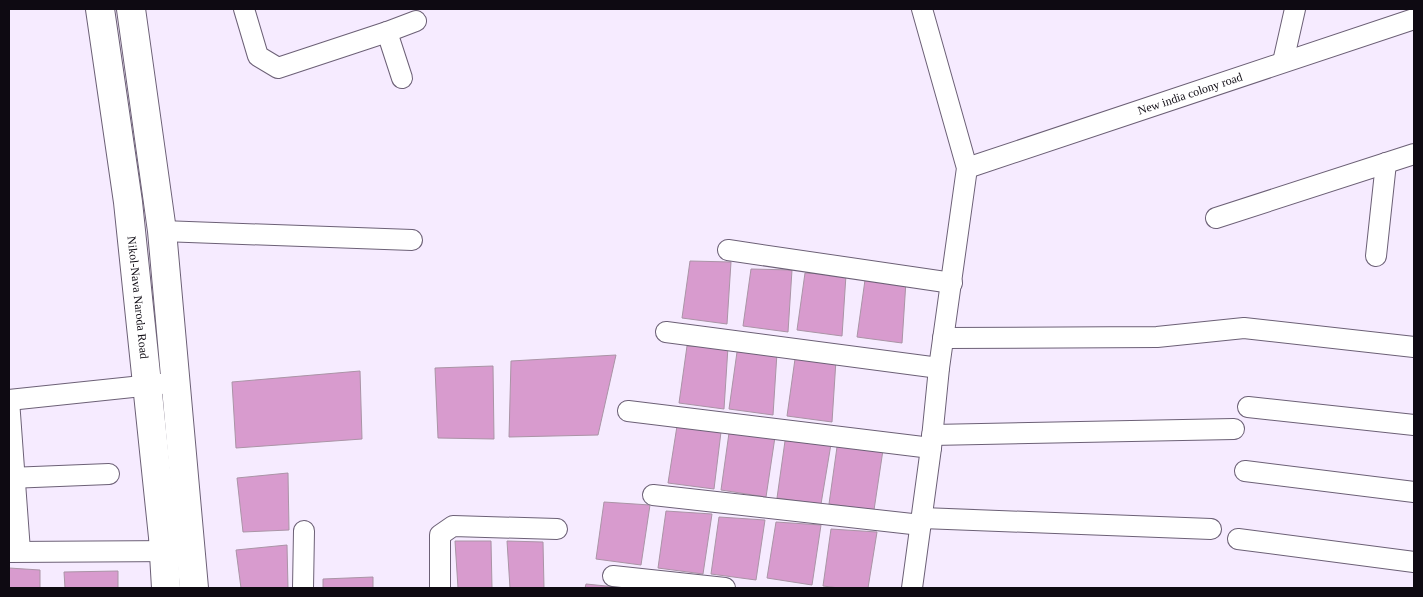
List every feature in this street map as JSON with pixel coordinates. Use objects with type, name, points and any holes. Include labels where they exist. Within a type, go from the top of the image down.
[{"type":"street","name":"Nikol-Nava Naroda Road","points":[[100,9],[128,202],[166,588]]},
{"type":"street","points":[[131,9],[162,230],[194,588]]},
{"type":"street","points":[[244,9],[258,56],[278,68],[416,21]]},
{"type":"street","points":[[912,588],[939,368],[967,168],[922,9]]},
{"type":"street","points":[[1283,62],[1295,9]]},
{"type":"street","name":"New india colony road","points":[[967,168],[1414,18]]},
{"type":"street","points":[[388,32],[402,78]]},
{"type":"street","points":[[1216,218],[1414,154]]},
{"type":"street","points":[[1376,256],[1386,163]]},
{"type":"street","points":[[162,230],[412,240]]},
{"type":"street","points":[[728,250],[952,283]]},
{"type":"street","points":[[943,338],[1156,336],[1244,328],[1414,347]]},
{"type":"street","points":[[666,332],[939,368]]},
{"type":"street","points":[[175,383],[9,400],[14,552],[163,552],[190,550]]},
{"type":"street","points":[[1248,408],[1414,425]]},
{"type":"street","points":[[628,411],[931,441],[1234,429]]},
{"type":"street","points":[[1245,471],[1414,492]]},
{"type":"street","points":[[11,478],[109,474]]},
{"type":"street","points":[[653,495],[921,522],[1210,529]]},
{"type":"street","points":[[440,588],[440,535],[453,526],[558,529]]},
{"type":"street","points":[[303,588],[304,531]]},
{"type":"street","points":[[1238,539],[1414,562]]},
{"type":"street","points":[[613,576],[725,588]]},
{"type":"building","points":[[690,261],[731,262],[727,324],[682,318]]},
{"type":"building","points":[[751,269],[792,270],[788,332],[743,326]]},
{"type":"building","points":[[805,273],[846,275],[842,336],[797,330]]},
{"type":"building","points":[[865,280],[906,281],[902,343],[857,337]]},
{"type":"building","points":[[687,346],[728,347],[724,409],[679,403]]},
{"type":"building","points":[[737,352],[777,353],[773,415],[729,409]]},
{"type":"building","points":[[616,355],[598,435],[509,437],[511,361]]},
{"type":"building","points":[[795,359],[836,360],[832,422],[787,416]]},
{"type":"building","points":[[493,366],[494,439],[438,438],[435,368]]},
{"type":"building","points":[[360,371],[362,439],[236,448],[232,382]]},
{"type":"building","points":[[677,426],[721,432],[714,489],[668,483]]},
{"type":"building","points":[[729,433],[775,437],[766,497],[721,490]]},
{"type":"building","points":[[785,441],[831,444],[821,504],[777,498]]},
{"type":"building","points":[[837,447],[883,450],[874,510],[829,504]]},
{"type":"building","points":[[288,473],[289,530],[243,532],[237,478]]},
{"type":"building","points":[[604,502],[650,505],[641,565],[596,559]]},
{"type":"building","points":[[666,511],[712,514],[703,574],[658,568]]},
{"type":"building","points":[[719,517],[765,520],[756,580],[711,574]]},
{"type":"building","points":[[776,522],[821,525],[812,585],[767,578]]},
{"type":"building","points":[[831,529],[877,532],[868,588],[823,586]]},
{"type":"building","points":[[455,541],[491,541],[492,588],[458,588]]},
{"type":"building","points":[[507,541],[543,542],[544,588],[510,588]]},
{"type":"building","points":[[287,545],[288,588],[241,588],[236,550]]},
{"type":"building","points":[[9,568],[40,570],[40,588],[9,588]]},
{"type":"building","points":[[118,571],[118,588],[65,588],[64,572]]},
{"type":"building","points":[[373,577],[373,588],[323,588],[323,579]]},
{"type":"building","points":[[586,584],[626,588],[585,588]]}]
